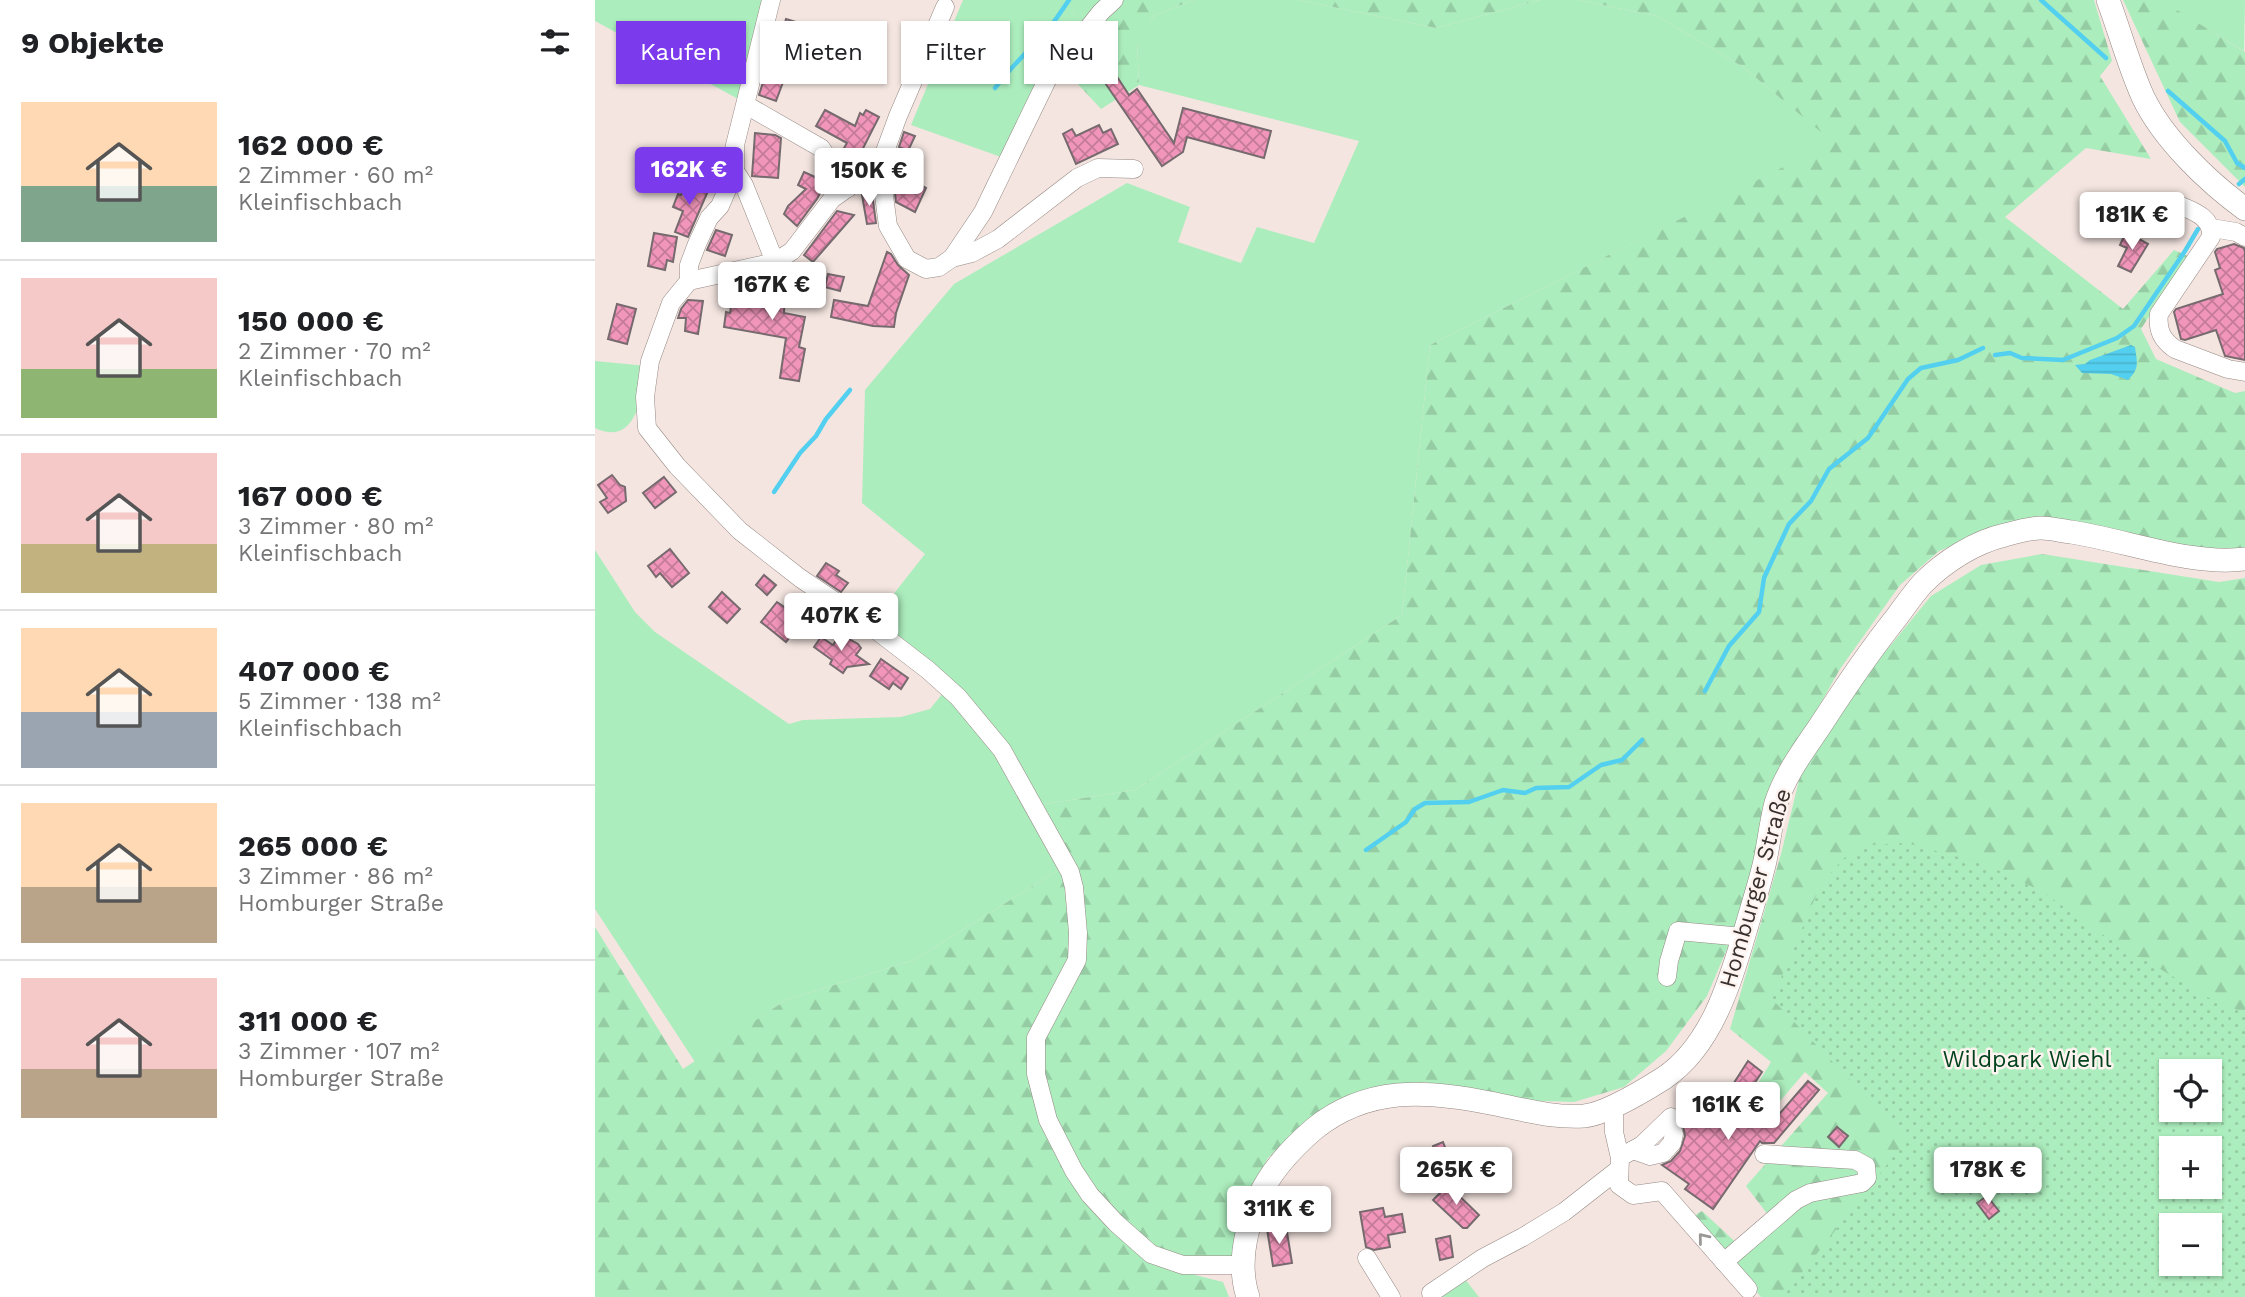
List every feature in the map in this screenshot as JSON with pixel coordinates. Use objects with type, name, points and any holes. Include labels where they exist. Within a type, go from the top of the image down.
[{"type":"main road","points":[[2108,0],[2144,99],[2172,140],[2196,168],[2245,209]]},
{"type":"main road","name":"Homburger Straße","points":[[1248,1297],[1243,1283],[1242,1265],[1249,1220],[1266,1182],[1285,1157],[1333,1114],[1372,1098],[1409,1093],[1489,1102],[1534,1114],[1588,1116],[1666,1076],[1696,1047],[1728,988],[1764,866],[1776,803],[1791,769],[1862,662],[1923,584],[1943,566],[1983,542],[2040,528],[2104,537],[2182,556],[2232,561],[2245,559]]},
{"type":"street","points":[[689,281],[689,265],[693,254],[709,218],[720,206],[735,171],[735,145],[771,0]]},
{"type":"street","points":[[952,258],[982,212],[1047,80],[1101,12],[1114,0]]},
{"type":"street","points":[[945,7],[880,165],[888,226],[907,259],[926,269],[939,267],[952,258],[972,253],[998,239],[1077,178],[1098,168],[1133,169]]},
{"type":"street","points":[[746,105],[821,148],[848,188]]},
{"type":"street","points":[[880,165],[832,200],[792,251],[775,262],[689,281],[671,303],[650,361],[645,397],[647,428],[677,466],[740,531],[800,578],[867,622],[928,670],[958,697],[1002,750],[1070,872],[1074,887],[1077,960],[1036,1038],[1036,1074],[1048,1120],[1074,1171],[1090,1195],[1151,1254],[1183,1265],[1242,1265]]},
{"type":"street","points":[[735,171],[744,185],[775,262]]},
{"type":"street","points":[[2174,203],[2198,214],[2208,221],[2212,228],[2207,245],[2159,314],[2161,334],[2175,349],[2228,369],[2245,372]]},
{"type":"street","points":[[2212,228],[2236,232],[2245,237]]},
{"type":"street","points":[[1667,977],[1668,961],[1678,931],[1696,941],[1743,937]]},
{"type":"street","points":[[1614,1105],[1615,1132],[1624,1159],[1619,1185],[1633,1195],[1662,1191],[1748,1289]]},
{"type":"street","points":[[1431,1293],[1483,1258],[1564,1212],[1642,1145],[1669,1118]]},
{"type":"street","points":[[1724,1262],[1796,1200],[1810,1193],[1862,1183],[1867,1178],[1866,1166],[1855,1160],[1764,1154]]},
{"type":"street","points":[[1367,1258],[1391,1297]]},
{"type":"green space","points":[[595,0],[763,0],[746,74],[746,21],[616,21],[616,32],[595,21]]},
{"type":"green space","points":[[963,0],[1073,0],[1073,11],[1079,21],[1024,21],[1024,84],[1046,84],[1001,157],[911,125],[928,84],[1010,84],[1010,21],[954,21]]},
{"type":"green space","points":[[1073,0],[1107,0],[1088,21],[1079,21],[1073,11]]},
{"type":"green space","points":[[1118,0],[1194,0],[1155,15],[1137,42],[1139,85],[1101,109],[1078,84],[1118,84],[1118,21],[1101,21]]},
{"type":"green space","points":[[1194,0],[1299,0],[1436,28],[1540,0],[1579,0],[1657,16],[1743,67],[1834,142],[1430,345],[1402,615],[1135,790],[1039,805],[1005,747],[874,619],[925,554],[862,503],[865,390],[954,284],[1127,183],[1190,207],[1178,242],[1241,263],[1257,227],[1314,243],[1359,141],[1139,85],[1137,41],[1155,15]]},
{"type":"green space","points":[[1299,0],[1540,0],[1436,28]]},
{"type":"green space","points":[[1579,0],[2094,0],[2112,61],[2100,76],[2151,159],[2086,148],[2005,217],[2123,309],[2174,250],[2188,256],[2141,329],[2156,359],[2235,393],[2245,391],[2245,548],[2193,548],[2062,519],[2008,523],[1939,551],[1900,585],[1840,669],[1787,763],[1772,803],[1730,942],[1707,996],[1666,1051],[1624,1087],[1574,1102],[1515,1100],[1425,1082],[1355,1095],[1309,1119],[1268,1158],[1244,1203],[1232,1257],[1187,1261],[1151,1250],[1091,1192],[1053,1125],[1039,1075],[1040,1038],[1082,960],[1082,909],[1039,805],[1135,790],[1402,615],[1430,345],[1833,142],[1743,67],[1657,16]]},
{"type":"green space","points":[[2123,0],[2161,0],[2245,52],[2245,187],[2180,122]]},
{"type":"green space","points":[[2245,0],[2244,51],[2161,1]]},
{"type":"green space","points":[[711,84],[744,84],[740,100]]},
{"type":"green space","points":[[595,361],[647,366],[635,415],[629,425],[620,431],[609,432],[595,428]]},
{"type":"green space","points":[[595,550],[635,612],[655,632],[789,724],[803,720],[901,717],[930,709],[943,693],[994,753],[1060,869],[914,960],[786,1000],[695,1062],[595,909]]},
{"type":"green space","points":[[2042,554],[2219,582],[2245,578],[2245,1297],[1761,1297],[1692,1217],[1702,1211],[1744,1250],[1775,1224],[1746,1186],[1828,1093],[1805,1072],[1774,1108],[1752,1093],[1771,1062],[1730,1029],[1781,854],[1800,776],[1858,685],[1931,596],[1981,565]]},
{"type":"green space","name":"Wildpark Wiehl","points":[[1906,843],[1985,864],[2043,892],[2100,933],[2207,997],[2245,1013],[2245,1297],[1783,1297],[1907,1139],[1772,999],[1821,884],[1844,858],[1872,845]]},
{"type":"green space","points":[[1060,869],[1069,886],[1073,958],[1029,1078],[1085,1197],[1155,1265],[1223,1282],[1229,1297],[595,1297],[595,927],[683,1069],[786,1000],[914,960]]},
{"type":"green space","points":[[1464,1278],[1479,1297],[1441,1297]]},
{"type":"water","points":[[2131,345],[2135,347],[2137,365],[2128,380],[2111,374],[2082,373],[2075,365],[2085,364]]},
{"type":"building","points":[[1118,78],[1129,95],[1137,89],[1174,143],[1183,108],[1271,131],[1264,158],[1187,137],[1183,152],[1162,166],[1106,84],[1118,84]]},
{"type":"building","points":[[762,84],[782,84],[776,101],[759,95]]},
{"type":"building","points":[[825,110],[855,126],[860,113],[863,115],[866,110],[879,117],[855,164],[840,155],[847,143],[816,126]]},
{"type":"building","points":[[1099,125],[1103,133],[1111,129],[1118,144],[1076,164],[1063,134],[1072,129],[1076,136]]},
{"type":"building","points":[[904,132],[915,136],[908,151],[899,147]]},
{"type":"building","points":[[755,133],[781,138],[778,178],[752,176]]},
{"type":"building","points":[[804,172],[826,182],[797,226],[784,214],[788,206],[806,189],[798,185]]},
{"type":"building","points":[[898,173],[926,188],[915,212],[896,202],[894,183]]},
{"type":"building","points":[[686,182],[708,191],[688,237],[675,232],[683,211],[673,207]]},
{"type":"building","points":[[872,193],[876,223],[867,224],[862,195]]},
{"type":"building","points":[[837,211],[854,215],[813,262],[804,255]]},
{"type":"building","points":[[716,230],[732,235],[725,256],[707,250]]},
{"type":"building","points":[[2126,232],[2148,244],[2131,272],[2118,266],[2127,248],[2120,245]]},
{"type":"building","points":[[654,233],[677,237],[673,262],[667,260],[665,270],[648,266]]},
{"type":"building","points":[[2234,244],[2244,248],[2245,252],[2245,360],[2225,356],[2216,330],[2181,339],[2174,312],[2176,309],[2223,294],[2215,270],[2220,268],[2215,252]]},
{"type":"building","points":[[887,252],[909,275],[894,327],[873,326],[831,317],[834,300],[868,306]]},
{"type":"building","points":[[786,271],[784,313],[805,317],[799,347],[805,349],[799,381],[780,378],[786,338],[724,327],[726,312],[730,313],[732,301],[758,305],[760,278],[774,278],[774,274]]},
{"type":"building","points":[[828,274],[844,277],[840,291],[825,287]]},
{"type":"building","points":[[688,300],[703,301],[698,334],[685,331],[686,318],[678,318]]},
{"type":"building","points":[[617,304],[636,309],[627,344],[608,339]]},
{"type":"building","points":[[612,475],[625,487],[626,501],[608,513],[600,502],[607,498],[598,485]]},
{"type":"building","points":[[664,477],[676,492],[655,508],[643,493]]},
{"type":"building","points":[[670,549],[689,573],[672,587],[660,573],[656,577],[648,566]]},
{"type":"building","points":[[826,563],[839,571],[836,575],[848,583],[841,592],[817,576]]},
{"type":"building","points":[[764,575],[776,585],[767,595],[756,585]]},
{"type":"building","points":[[722,592],[740,609],[727,623],[709,607]]},
{"type":"building","points":[[777,602],[803,620],[786,642],[761,622]]},
{"type":"building","points":[[840,634],[858,644],[861,648],[856,655],[869,664],[847,667],[843,673],[830,664],[832,660],[814,647],[821,637],[833,645]]},
{"type":"building","points":[[881,659],[908,678],[901,689],[893,683],[889,689],[870,676]]},
{"type":"building","points":[[1748,1061],[1762,1072],[1746,1096],[1732,1086]]},
{"type":"building","points":[[1808,1081],[1819,1090],[1774,1143],[1760,1141],[1713,1209],[1685,1189],[1689,1184],[1662,1165],[1671,1161],[1680,1151],[1685,1136],[1683,1126],[1692,1114],[1697,1118],[1710,1099],[1725,1109],[1736,1093],[1774,1120]]},
{"type":"building","points":[[1837,1127],[1848,1136],[1839,1147],[1828,1137]]},
{"type":"building","points":[[1443,1142],[1448,1155],[1438,1159],[1433,1146]]},
{"type":"building","points":[[1448,1185],[1479,1215],[1467,1228],[1463,1228],[1433,1200]]},
{"type":"building","points":[[1987,1196],[1999,1211],[1989,1219],[1977,1203]]},
{"type":"building","points":[[1383,1208],[1385,1217],[1402,1214],[1405,1232],[1388,1235],[1390,1247],[1374,1250],[1366,1247],[1360,1212]]},
{"type":"building","points":[[1286,1226],[1292,1263],[1273,1266],[1267,1229]]},
{"type":"building","points":[[1450,1236],[1453,1257],[1440,1260],[1436,1239]]},
{"type":"waterway","points":[[995,88],[1047,32],[1069,0]]},
{"type":"waterway","points":[[2041,0],[2106,58]]},
{"type":"waterway","points":[[2168,91],[2225,141],[2237,163],[2245,168]]},
{"type":"waterway","points":[[2239,184],[2245,179]]},
{"type":"waterway","points":[[1995,355],[2010,353],[2022,358],[2063,360],[2117,338],[2134,326],[2198,229]]},
{"type":"waterway","points":[[1705,691],[1729,646],[1759,612],[1764,578],[1789,524],[1811,501],[1829,469],[1868,438],[1908,379],[1921,368],[1958,360],[1983,348]]},
{"type":"waterway","points":[[774,492],[800,453],[850,390]]},
{"type":"waterway","points":[[1366,850],[1406,822],[1415,809],[1425,803],[1469,802],[1503,790],[1525,793],[1536,788],[1569,787],[1601,765],[1622,760],[1642,740]]}]
